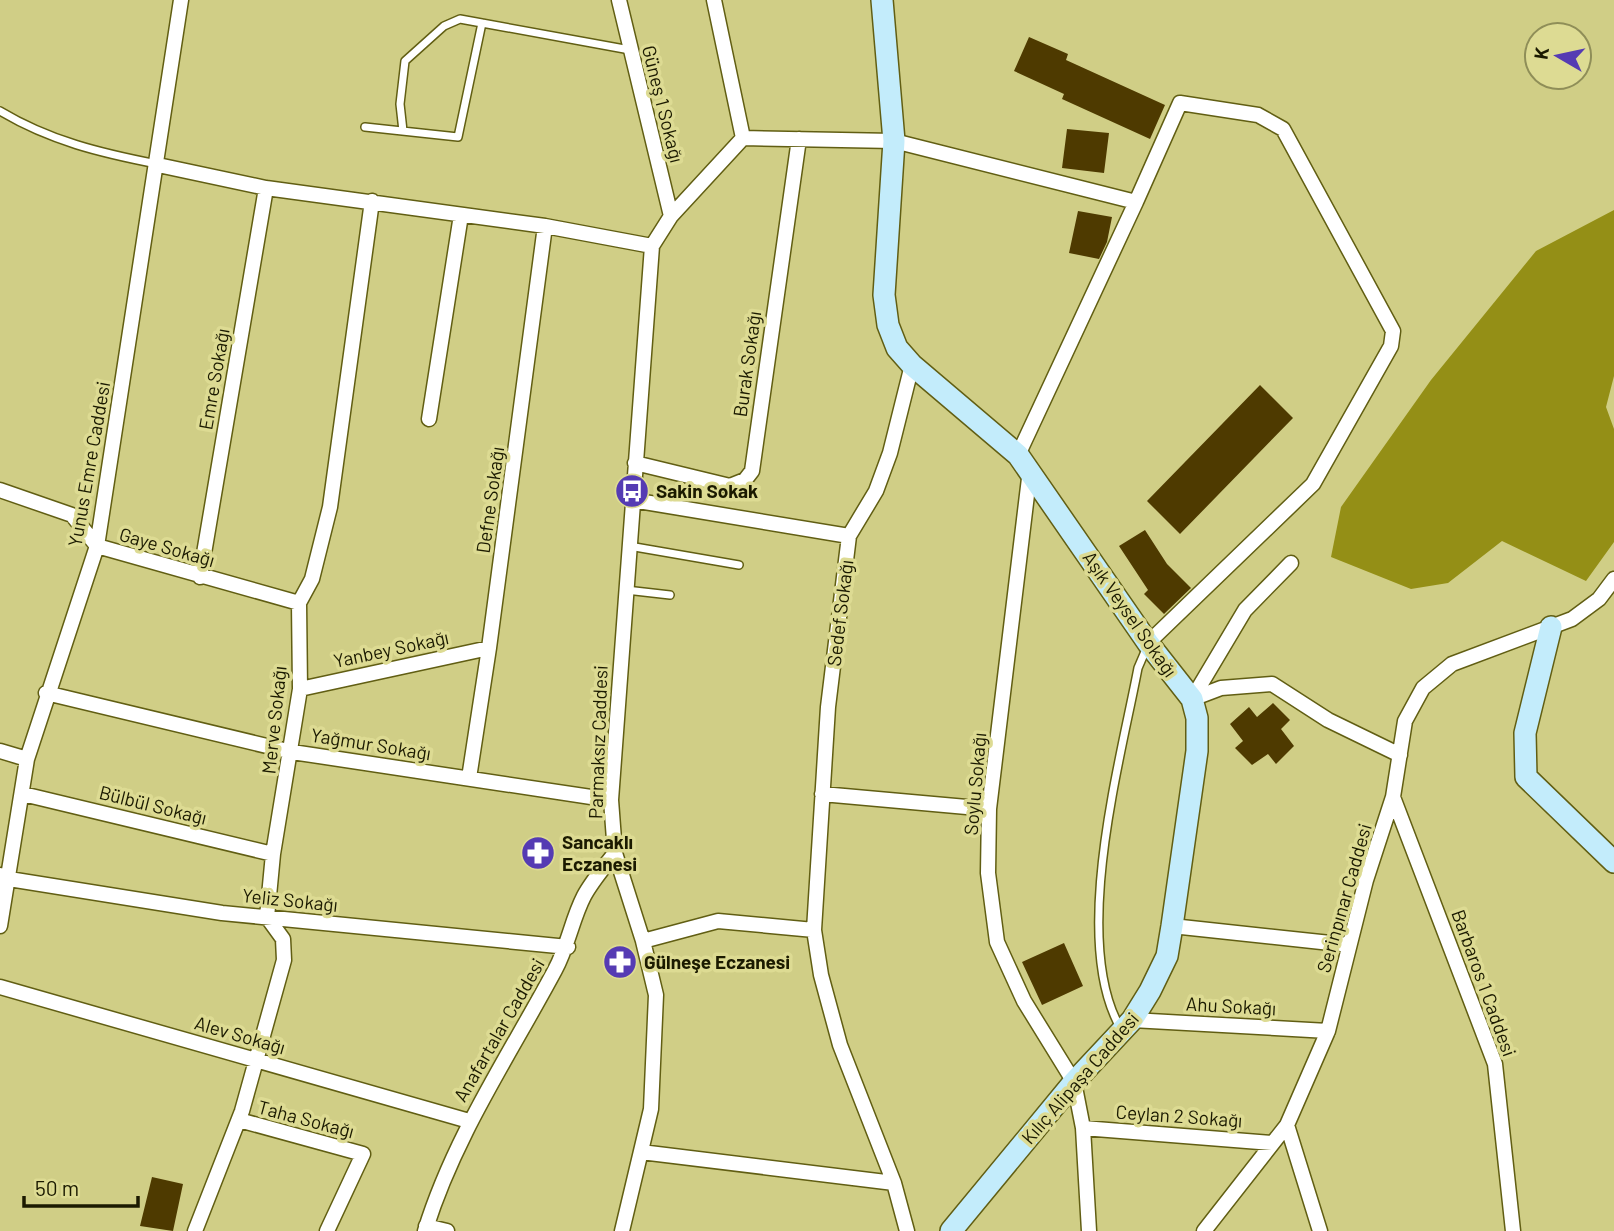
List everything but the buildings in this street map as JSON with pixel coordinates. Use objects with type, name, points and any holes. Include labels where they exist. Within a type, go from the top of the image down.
[{"type":"street","name":"Yunus Emre Caddesi","points":[[0,926],[5,877],[23,794],[27,758],[46,693],[97,547],[158,164],[181,0]]},
{"type":"street","name":"Güneş 1 Sokağı","points":[[619,0],[671,216]]},
{"type":"street","points":[[715,0],[743,138]]},
{"type":"street","points":[[882,0],[894,141],[884,295],[888,325],[897,348],[912,365]]},
{"type":"street","name":"Soylu Sokağı","points":[[1074,1082],[1024,1001],[997,942],[988,873],[989,809],[1024,463],[1180,103],[1258,115],[1283,129],[1297,149],[1393,331],[1391,346],[1380,369],[1313,484],[1148,643]]},
{"type":"street","points":[[158,164],[266,188],[545,226],[652,246],[671,216],[743,138],[894,141],[1136,202]]},
{"type":"street","name":"Burak Sokağı","points":[[635,463],[730,486],[745,480],[752,471],[799,139]]},
{"type":"street","name":"Emre Sokağı","points":[[200,577],[266,188]]},
{"type":"street","name":"Merve Sokağı","points":[[267,917],[273,854],[292,752],[300,689],[299,603],[312,579],[330,507],[372,201]]},
{"type":"street","points":[[429,419],[461,215]]},
{"type":"street","name":"Defne Sokağı","points":[[469,778],[545,226]]},
{"type":"street","name":"Parmaksız Caddesi","points":[[622,1231],[651,1108],[656,995],[643,941],[615,853],[611,800],[652,246]]},
{"type":"street","name":"Aşık Veysel Sokağı","points":[[912,365],[1024,463],[1148,643],[1192,699]]},
{"type":"street","name":"Sedef Sokağı","points":[[907,1231],[894,1183],[840,1045],[821,975],[814,930],[828,707],[849,536],[876,491],[890,453],[912,365]]},
{"type":"street","name":"Gaye Sokağı","points":[[0,489],[72,515],[97,547],[299,603]]},
{"type":"street","points":[[632,500],[849,536]]},
{"type":"street","points":[[1192,699],[1245,610],[1291,564]]},
{"type":"street","name":"Serinpınar Caddesi","points":[[1204,1231],[1287,1125],[1328,1031],[1349,945],[1393,797],[1405,721],[1423,688],[1452,664],[1572,619],[1599,599],[1614,579]]},
{"type":"street","points":[[1551,627],[1525,733],[1526,777],[1614,862]]},
{"type":"street","name":"Yanbey Sokağı","points":[[300,689],[489,648]]},
{"type":"street","points":[[1192,699],[1221,688],[1272,684],[1328,720],[1400,755]]},
{"type":"street","name":"Yağmur Sokağı","points":[[46,693],[292,752],[611,800]]},
{"type":"street","name":"Kılıç Alipaşa Caddesi","points":[[951,1231],[1074,1082],[1127,1025],[1150,992],[1167,956],[1197,751],[1197,718],[1192,699]]},
{"type":"street","points":[[0,751],[27,758]]},
{"type":"street","name":"Bülbül Sokağı","points":[[23,794],[273,854]]},
{"type":"street","points":[[822,794],[989,809]]},
{"type":"street","name":"Barbaros 1 Caddesi","points":[[1393,797],[1495,1064],[1513,1231]]},
{"type":"street","name":"Anafartalar Caddesi","points":[[425,1229],[436,1195],[468,1121],[498,1076],[568,947],[584,896],[615,853]]},
{"type":"street","name":"Yeliz Sokağı","points":[[5,877],[267,917],[568,947]]},
{"type":"street","points":[[195,1231],[239,1120],[284,960],[283,939],[267,917]]},
{"type":"street","points":[[643,941],[718,921],[814,930]]},
{"type":"street","points":[[1172,926],[1349,945]]},
{"type":"street","name":"Alev Sokağı","points":[[0,987],[468,1121]]},
{"type":"street","name":"Ahu Sokağı","points":[[1127,1025],[1328,1031]]},
{"type":"street","points":[[1074,1082],[1083,1128],[1089,1231]]},
{"type":"street","name":"Taha Sokağı","points":[[239,1120],[363,1154],[327,1231]]},
{"type":"street","points":[[1287,1125],[1320,1231]]},
{"type":"street","name":"Ceylan 2 Sokağı","points":[[1083,1128],[1272,1143]]},
{"type":"street","points":[[641,1152],[894,1183]]},
{"type":"street","points":[[425,1229],[447,1231]]},
{"type":"lane","points":[[403,131],[400,103],[405,61],[444,26],[460,19],[630,51]]},
{"type":"lane","points":[[365,127],[458,137],[482,23]]},
{"type":"lane","points":[[0,111],[32,130],[92,151],[158,164]]},
{"type":"lane","points":[[628,546],[738,565]]},
{"type":"lane","points":[[625,589],[670,595]]},
{"type":"lane","points":[[1127,1025],[1110,1010],[1098,916],[1105,844],[1138,668],[1148,643]]},
{"type":"shaded area","points":[[1614,210],[1614,376],[1606,407],[1614,429],[1614,542],[1586,581],[1502,541],[1448,583],[1411,589],[1331,557],[1341,507],[1431,380],[1536,251]]},
{"type":"place","name":"Sakin Sokak","points":[[632,491]]},
{"type":"place","name":"Sancaklı Eczanesi","points":[[538,853]]},
{"type":"place","name":"Gülneşe Eczanesi","points":[[620,962]]}]
